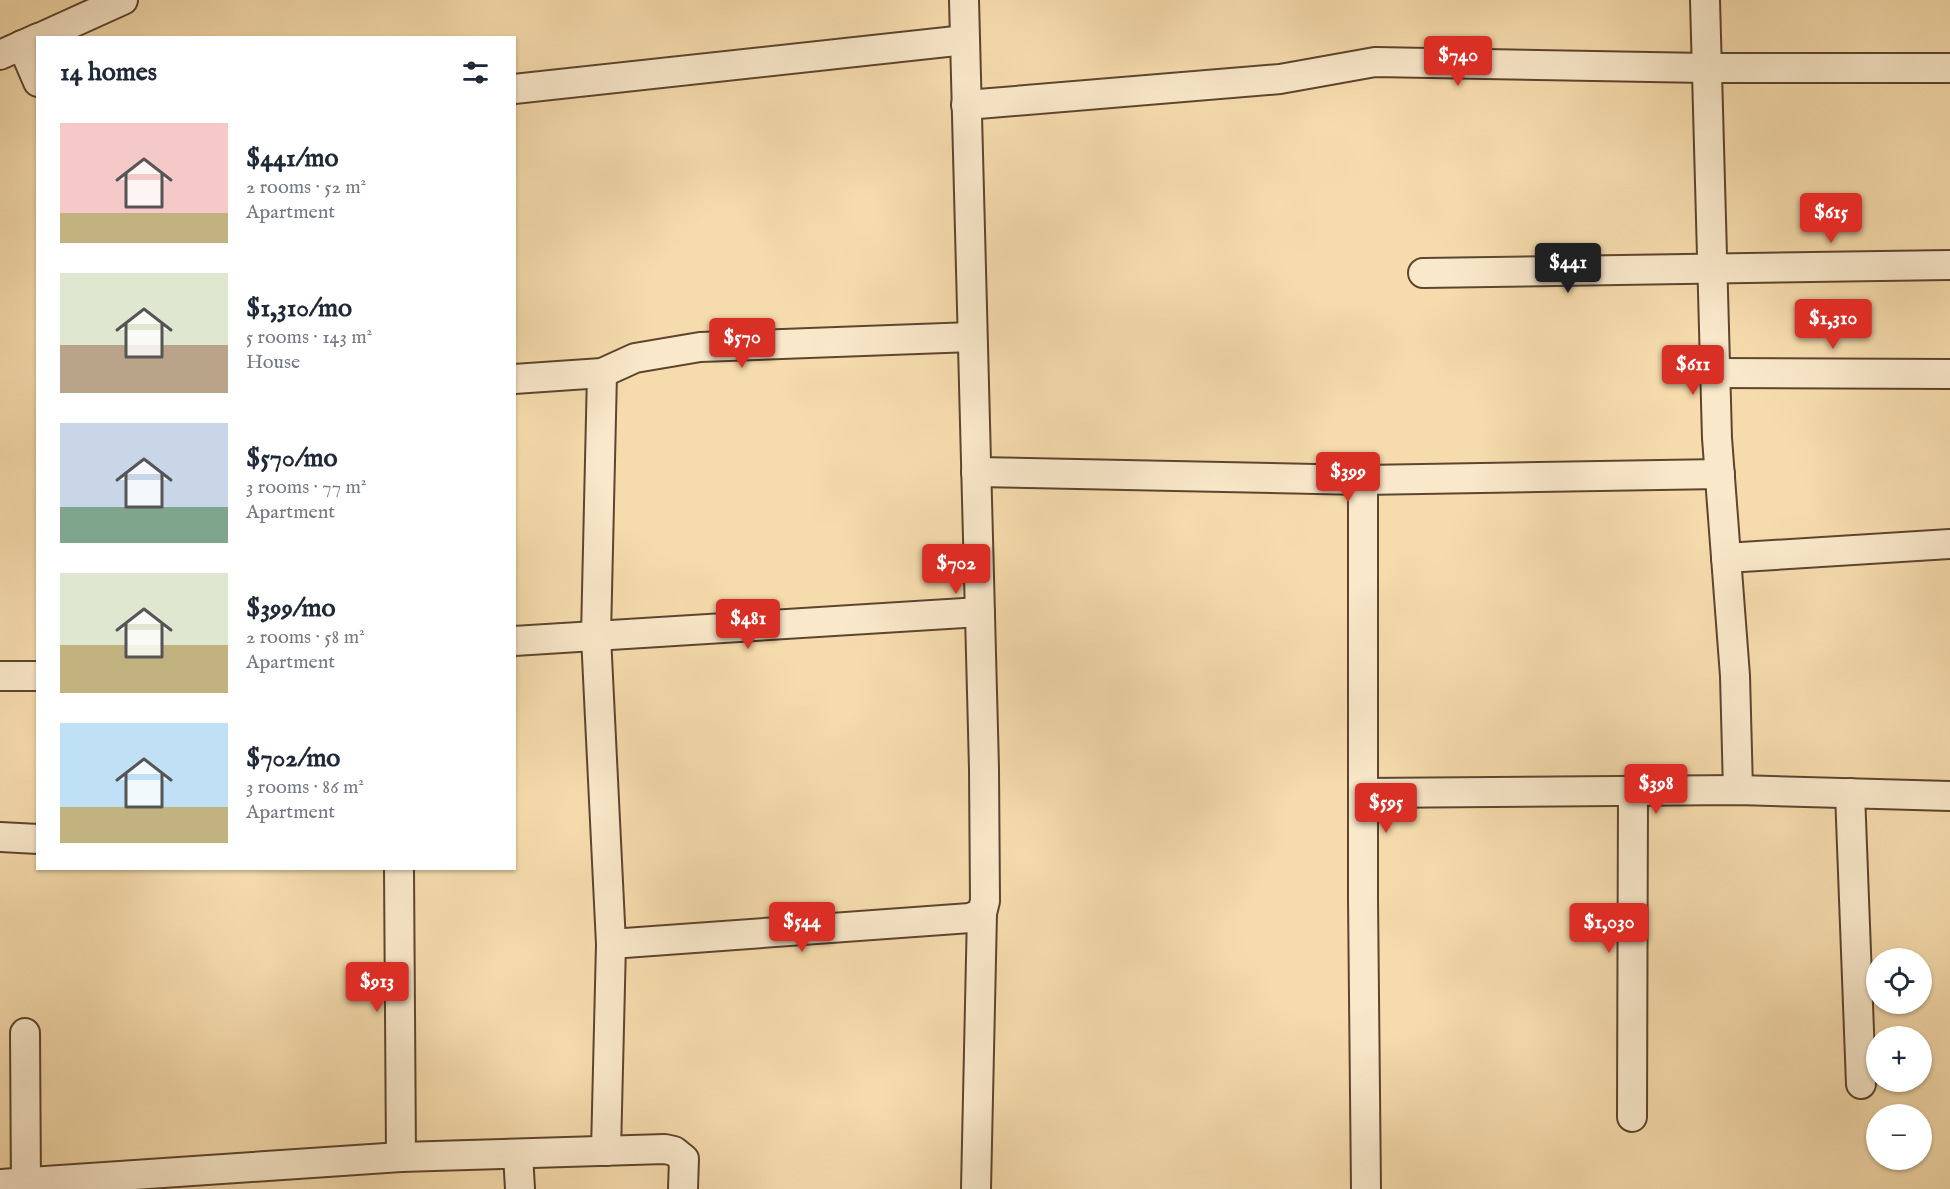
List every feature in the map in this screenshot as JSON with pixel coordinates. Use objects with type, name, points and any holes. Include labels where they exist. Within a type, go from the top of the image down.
[{"type":"street","points":[[43,36],[123,0]]},
{"type":"street","points":[[964,0],[984,770],[985,901],[982,913],[976,1189]]},
{"type":"street","points":[[1704,0],[1715,373],[1735,676],[1738,790]]},
{"type":"street","points":[[516,89],[965,40]]},
{"type":"street","points":[[25,44],[36,76]]},
{"type":"street","points":[[966,105],[1280,79],[1375,62],[1706,68],[1950,68]]},
{"type":"street","points":[[1423,273],[1950,265]]},
{"type":"street","points":[[516,379],[602,373],[635,358],[700,347],[972,337]]},
{"type":"street","points":[[602,373],[596,636],[610,944],[606,1151]]},
{"type":"street","points":[[1715,373],[1950,374]]},
{"type":"street","points":[[976,472],[1363,480],[1720,474]]},
{"type":"street","points":[[1363,480],[1366,1189]]},
{"type":"street","points":[[1726,558],[1950,544]]},
{"type":"street","points":[[516,641],[980,612]]},
{"type":"street","points":[[0,676],[36,676]]},
{"type":"street","points":[[1363,793],[1738,790],[1950,796]]},
{"type":"street","points":[[1632,1117],[1633,792]]},
{"type":"street","points":[[1850,793],[1861,1083]]},
{"type":"street","points":[[0,837],[36,838]]},
{"type":"street","points":[[399,870],[401,1157]]},
{"type":"street","points":[[610,944],[970,918],[982,913]]},
{"type":"street","points":[[25,1033],[17,1185],[401,1157],[674,1151],[684,1159],[683,1189]]},
{"type":"street","points":[[518,1154],[520,1189]]}]
